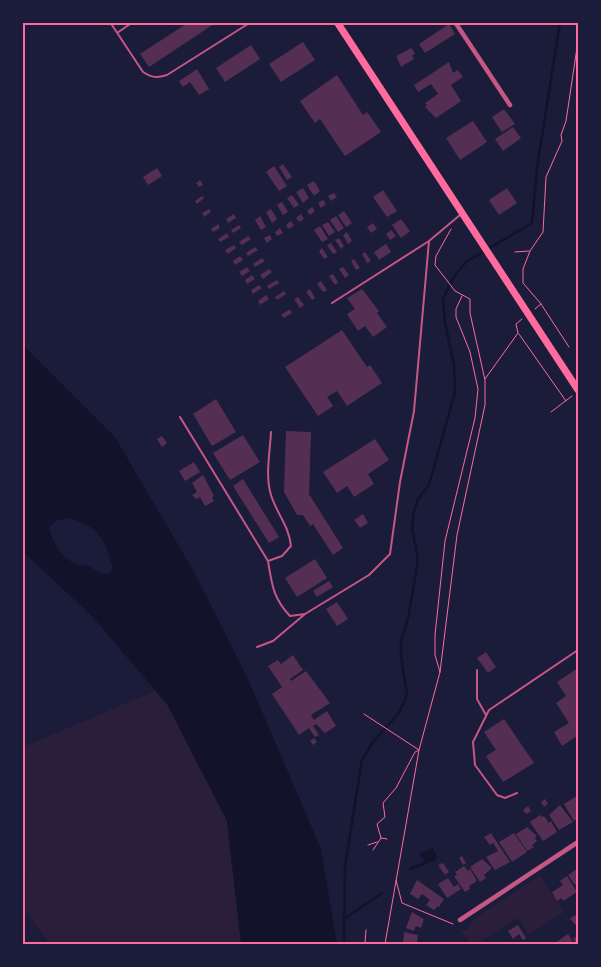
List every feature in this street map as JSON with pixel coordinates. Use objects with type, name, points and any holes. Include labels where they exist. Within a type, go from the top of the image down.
[{"type":"highway","points":[[337,22],[578,390]]},
{"type":"street","points":[[455,22],[510,106]]},
{"type":"street","points":[[460,920],[578,842]]},
{"type":"lane","points":[[110,22],[143,72],[151,78],[167,75],[250,22]]},
{"type":"lane","points":[[117,33],[134,22]]},
{"type":"lane","points":[[332,303],[430,241],[462,213]]},
{"type":"lane","points":[[257,647],[273,641],[305,614],[370,575],[390,554],[400,482],[414,411],[430,241]]},
{"type":"lane","points":[[180,417],[268,562],[273,592],[278,604],[290,616],[305,614]]},
{"type":"lane","points":[[268,562],[282,556],[291,546],[290,532],[271,496],[269,479],[270,432]]},
{"type":"lane","points":[[517,793],[505,798],[497,795],[474,765],[473,742],[489,710],[578,650]]},
{"type":"lane","points":[[477,670],[477,699],[486,715]]},
{"type":"path","points":[[570,347],[541,304],[523,283],[523,269],[530,251],[543,232],[546,177],[562,141],[561,135],[566,121],[578,41]]},
{"type":"path","points":[[385,944],[419,750],[440,672],[457,535],[485,405],[485,380],[470,313],[470,300],[455,291],[437,269],[435,261],[449,234],[450,223]]},
{"type":"path","points":[[515,252],[530,251]]},
{"type":"path","points":[[440,672],[435,655],[435,635],[445,541],[478,398],[472,357],[456,317],[456,309],[462,295]]},
{"type":"path","points":[[536,308],[541,304]]},
{"type":"path","points":[[516,324],[518,333],[566,400]]},
{"type":"path","points":[[485,380],[518,333]]},
{"type":"path","points":[[551,412],[572,396]]},
{"type":"path","points":[[364,714],[419,750]]},
{"type":"path","points":[[373,850],[381,838],[377,824],[385,816],[383,803],[396,788],[415,752],[419,750]]},
{"type":"path","points":[[381,838],[387,839]]},
{"type":"path","points":[[368,845],[379,841]]},
{"type":"path","points":[[396,879],[402,902],[453,924]]},
{"type":"path","points":[[365,944],[366,930]]},
{"type":"shaded area","points":[[22,344],[115,437],[194,572],[248,679],[321,849],[337,944],[241,944],[227,821],[167,704],[90,614],[23,552]],"holes":[[[69,518],[79,521],[94,530],[104,542],[113,569],[108,574],[100,573],[90,567],[77,565],[69,560],[61,553],[52,538],[49,527],[58,520]]]},
{"type":"shaded area","points":[[155,691],[167,704],[227,821],[241,944],[50,944],[25,911],[26,880],[23,875],[23,747]]},
{"type":"shaded area","points":[[433,848],[437,857],[425,862],[419,854]]},
{"type":"shaded area","points":[[540,875],[564,912],[529,935],[518,918],[477,944],[471,944],[461,931],[468,929],[472,920]]},
{"type":"building","points":[[189,22],[217,22],[149,67],[140,54]]},
{"type":"building","points":[[449,24],[455,34],[425,53],[419,44]]},
{"type":"building","points":[[303,42],[315,60],[281,82],[269,64]]},
{"type":"building","points":[[251,45],[260,59],[225,82],[216,68]]},
{"type":"building","points":[[411,48],[415,53],[412,56],[414,59],[401,67],[396,56]]},
{"type":"building","points":[[449,62],[453,73],[458,70],[463,77],[451,85],[461,101],[436,118],[425,107],[427,105],[425,103],[438,94],[431,84],[418,92],[414,85]]},
{"type":"building","points":[[197,69],[209,89],[199,95],[190,82],[183,87],[179,81]]},
{"type":"building","points":[[337,75],[363,115],[367,112],[381,132],[345,156],[320,119],[315,123],[300,101]]},
{"type":"building","points":[[504,109],[515,124],[502,132],[492,117]]},
{"type":"building","points":[[473,121],[487,142],[460,160],[446,138]]},
{"type":"building","points":[[513,127],[521,138],[503,151],[495,139]]},
{"type":"building","points":[[283,164],[292,177],[287,180],[279,167]]},
{"type":"building","points":[[274,166],[287,186],[279,191],[266,172]]},
{"type":"building","points":[[157,168],[162,176],[148,185],[143,177]]},
{"type":"building","points":[[200,180],[203,185],[199,187],[196,183]]},
{"type":"building","points":[[314,181],[320,191],[314,196],[307,185]]},
{"type":"building","points":[[303,188],[309,198],[303,203],[296,192]]},
{"type":"building","points":[[507,188],[517,203],[499,215],[489,200]]},
{"type":"building","points":[[383,190],[397,211],[387,217],[373,197]]},
{"type":"building","points":[[334,193],[337,197],[331,201],[328,196]]},
{"type":"building","points":[[292,195],[299,205],[294,208],[287,198]]},
{"type":"building","points":[[202,196],[204,198],[197,204],[195,201]]},
{"type":"building","points":[[323,200],[326,204],[321,208],[318,203]]},
{"type":"building","points":[[282,202],[288,212],[283,215],[277,205]]},
{"type":"building","points":[[312,207],[315,211],[310,215],[307,211]]},
{"type":"building","points":[[209,209],[211,212],[204,217],[202,213]]},
{"type":"building","points":[[271,209],[277,219],[272,223],[266,212]]},
{"type":"building","points":[[344,211],[352,223],[346,227],[338,215]]},
{"type":"building","points":[[234,214],[236,218],[228,223],[226,219]]},
{"type":"building","points":[[301,214],[304,219],[299,222],[296,218]]},
{"type":"building","points":[[260,216],[266,227],[261,230],[255,220]]},
{"type":"building","points":[[336,216],[344,228],[338,232],[330,220]]},
{"type":"building","points":[[401,219],[410,231],[401,238],[392,225]]},
{"type":"building","points":[[291,221],[294,226],[288,229],[286,225]]},
{"type":"building","points":[[328,222],[335,232],[329,236],[322,225]]},
{"type":"building","points":[[373,223],[377,229],[371,233],[367,227]]},
{"type":"building","points":[[218,224],[220,228],[213,232],[211,229]]},
{"type":"building","points":[[239,225],[241,228],[233,233],[231,230]]},
{"type":"building","points":[[320,226],[328,239],[322,242],[314,230]]},
{"type":"building","points":[[280,228],[283,233],[277,236],[275,232]]},
{"type":"building","points":[[391,230],[396,236],[390,240],[386,234]]},
{"type":"building","points":[[347,232],[352,241],[348,244],[343,235]]},
{"type":"building","points":[[227,233],[229,237],[220,242],[218,239]]},
{"type":"building","points":[[270,235],[272,239],[267,243],[264,238]]},
{"type":"building","points":[[248,236],[251,239],[242,245],[239,242]]},
{"type":"building","points":[[339,238],[344,246],[341,249],[335,240]]},
{"type":"building","points":[[331,243],[337,252],[333,254],[327,245]]},
{"type":"building","points":[[386,244],[391,252],[379,260],[374,252]]},
{"type":"building","points":[[234,245],[236,248],[228,254],[225,250]]},
{"type":"building","points":[[255,247],[258,250],[248,256],[246,253]]},
{"type":"building","points":[[322,248],[328,257],[324,259],[319,251]]},
{"type":"building","points":[[365,252],[371,261],[367,263],[362,254]]},
{"type":"building","points":[[240,256],[243,260],[235,265],[233,261]]},
{"type":"building","points":[[262,258],[265,261],[255,267],[253,264]]},
{"type":"building","points":[[354,259],[360,268],[356,270],[351,261]]},
{"type":"building","points":[[247,267],[250,271],[242,276],[239,272]]},
{"type":"building","points":[[343,267],[349,275],[345,278],[339,269]]},
{"type":"building","points":[[269,269],[272,272],[263,279],[260,275]]},
{"type":"building","points":[[333,274],[338,282],[335,285],[329,276]]},
{"type":"building","points":[[252,275],[255,279],[247,284],[245,280]]},
{"type":"building","points":[[277,280],[279,283],[269,289],[267,286]]},
{"type":"building","points":[[321,281],[327,290],[323,292],[317,284]]},
{"type":"building","points":[[259,285],[262,288],[253,294],[251,290]]},
{"type":"building","points":[[310,289],[315,298],[312,300],[306,292]]},
{"type":"building","points":[[362,289],[379,311],[377,313],[387,327],[373,337],[365,326],[358,331],[347,314],[355,309],[347,298]]},
{"type":"building","points":[[284,291],[286,294],[277,300],[275,297]]},
{"type":"building","points":[[266,295],[269,299],[260,305],[258,301]]},
{"type":"building","points":[[298,297],[304,305],[300,308],[294,299]]},
{"type":"building","points":[[290,309],[292,313],[284,318],[281,315]]},
{"type":"building","points":[[342,330],[367,367],[370,365],[382,383],[347,406],[337,391],[327,397],[333,406],[318,416],[285,367]]},
{"type":"building","points":[[216,399],[236,432],[212,446],[193,414]]},
{"type":"building","points":[[286,431],[311,432],[309,494],[343,548],[333,555],[313,524],[310,526],[303,515],[297,515],[284,492]]},
{"type":"building","points":[[243,435],[260,462],[230,480],[213,453]]},
{"type":"building","points":[[162,436],[167,443],[162,447],[157,439]]},
{"type":"building","points":[[375,439],[389,460],[368,474],[374,484],[354,497],[347,486],[337,493],[323,472]]},
{"type":"building","points":[[194,462],[200,472],[185,481],[179,471]]},
{"type":"building","points":[[203,475],[214,496],[212,497],[214,501],[205,506],[200,497],[196,499],[192,495],[197,492],[192,483]]},
{"type":"building","points":[[243,479],[279,537],[269,543],[233,486]]},
{"type":"building","points":[[363,514],[368,523],[360,528],[354,520]]},
{"type":"building","points":[[315,559],[327,578],[297,597],[285,578]]},
{"type":"building","points":[[329,581],[333,587],[317,597],[313,591]]},
{"type":"building","points":[[337,602],[348,619],[337,626],[326,609]]},
{"type":"building","points":[[486,652],[496,667],[488,673],[477,658]]},
{"type":"building","points":[[293,655],[303,670],[290,679],[291,681],[306,671],[330,703],[311,715],[314,720],[327,711],[336,726],[325,733],[316,724],[313,726],[319,735],[315,737],[309,728],[299,735],[272,694],[282,687],[268,666],[278,660],[281,664]]},
{"type":"building","points":[[578,668],[578,738],[577,736],[562,746],[554,732],[569,723],[556,703],[566,696],[557,682]]},
{"type":"building","points":[[504,719],[534,763],[503,782],[486,756],[496,750],[484,732]]},
{"type":"building","points":[[314,738],[317,742],[313,745],[310,741]]},
{"type":"building","points":[[575,797],[578,798],[578,818],[574,821],[564,804]]},
{"type":"building","points":[[545,799],[548,804],[544,807],[541,802]]},
{"type":"building","points":[[560,805],[573,822],[559,830],[549,815]]},
{"type":"building","points":[[528,806],[531,811],[526,814],[523,810]]},
{"type":"building","points":[[540,815],[544,816],[549,823],[551,821],[557,832],[543,841],[530,822]]},
{"type":"building","points":[[527,827],[537,836],[535,838],[537,841],[532,845],[534,847],[527,851],[516,834]]},
{"type":"building","points":[[491,833],[510,862],[495,870],[486,857],[498,851],[493,843],[490,845],[484,837]]},
{"type":"building","points":[[514,833],[527,852],[512,862],[499,842]]},
{"type":"building","points":[[462,856],[466,863],[463,865],[459,858]]},
{"type":"building","points":[[482,859],[492,868],[484,875],[486,878],[480,882],[470,867]]},
{"type":"building","points":[[443,863],[449,872],[445,875],[438,865]]},
{"type":"building","points":[[464,866],[468,871],[470,869],[477,881],[469,886],[470,889],[465,892],[454,876],[457,875],[455,872]]},
{"type":"building","points":[[578,868],[578,883],[575,885],[568,875]]},
{"type":"building","points":[[567,876],[577,892],[563,901],[562,898],[557,901],[552,892],[563,885],[560,881]]},
{"type":"building","points":[[448,878],[454,887],[458,884],[461,889],[447,898],[438,884]]},
{"type":"building","points":[[417,880],[444,899],[439,907],[434,910],[426,905],[430,900],[422,894],[418,899],[410,894]]},
{"type":"building","points":[[412,912],[424,919],[421,928],[416,926],[414,931],[406,928]]},
{"type":"building","points":[[576,915],[578,922],[575,925],[570,918]]},
{"type":"building","points":[[518,925],[526,938],[523,940],[519,934],[513,939],[508,931]]},
{"type":"building","points":[[404,932],[418,935],[417,944],[403,944]]},
{"type":"building","points":[[568,934],[574,944],[555,943]]},
{"type":"building","points":[[578,935],[578,944],[576,944],[573,939]]},
{"type":"waterway","points":[[344,944],[345,866],[362,760],[372,743],[399,713],[407,695],[401,656],[401,640],[408,619],[418,560],[412,527],[414,511],[418,499],[429,485],[455,392],[454,364],[445,323],[443,299],[453,278],[466,262],[532,223],[537,168],[560,22]]},
{"type":"waterway","points":[[410,869],[435,859]]},
{"type":"waterway","points":[[344,919],[382,893]]}]
